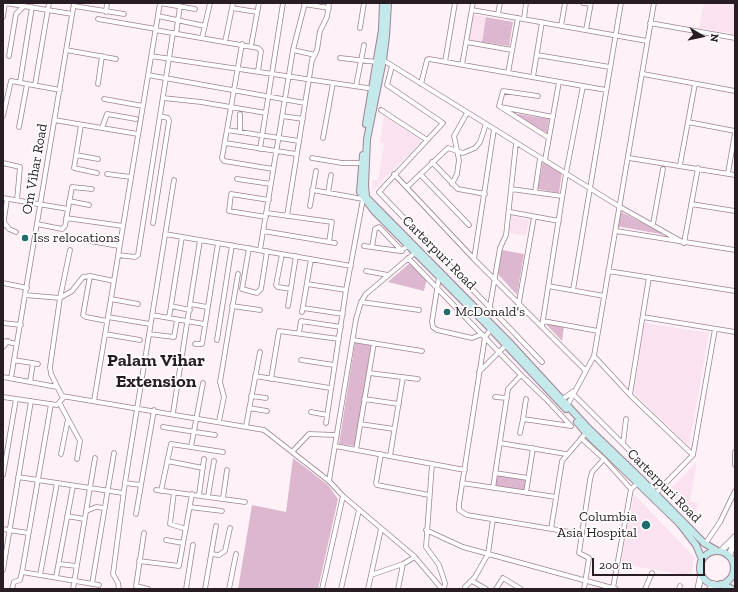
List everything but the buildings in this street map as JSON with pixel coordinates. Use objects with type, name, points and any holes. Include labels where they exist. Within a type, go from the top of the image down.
[{"type":"main road","points":[[380,61],[383,3]]},
{"type":"main road","points":[[365,198],[364,163],[375,89],[386,36],[388,3]]},
{"type":"main road","name":"Carterpuri Road","points":[[365,198],[417,251],[488,319],[561,401]]},
{"type":"main road","name":"Carterpuri Road","points":[[417,251],[439,277],[491,329],[505,346],[589,430],[656,493],[706,544],[718,551]]},
{"type":"main road","name":"Carterpuri Road","points":[[566,406],[577,421],[584,435],[638,483],[689,534],[702,559]]},
{"type":"main road","points":[[718,551],[729,556],[734,566],[734,574],[721,584],[712,587],[701,575],[700,569],[702,559],[710,552],[718,551]]},
{"type":"main road","points":[[721,584],[732,589]]},
{"type":"street","points":[[3,17],[5,3],[32,6],[72,14]]},
{"type":"street","points":[[35,85],[49,3]]},
{"type":"street","points":[[106,12],[107,3]]},
{"type":"street","points":[[94,401],[160,3],[195,9]]},
{"type":"street","points":[[202,38],[210,3]]},
{"type":"street","points":[[251,46],[259,3]]},
{"type":"street","points":[[260,148],[283,3]]},
{"type":"street","points":[[260,250],[293,50],[305,3],[329,5],[325,22],[320,31],[309,79],[286,216]]},
{"type":"street","points":[[360,28],[364,3]]},
{"type":"street","points":[[445,62],[455,3]]},
{"type":"street","points":[[462,65],[473,3]]},
{"type":"street","points":[[498,14],[500,3]]},
{"type":"street","points":[[524,19],[526,3]]},
{"type":"street","points":[[561,26],[565,3]]},
{"type":"street","points":[[582,3],[591,4],[586,30]]},
{"type":"street","points":[[573,290],[621,3]]},
{"type":"street","points":[[566,406],[594,356],[629,158],[654,3]]},
{"type":"street","points":[[74,4],[106,12],[124,14]]},
{"type":"street","name":"Om Vihar Road","points":[[11,378],[74,4]]},
{"type":"street","points":[[225,42],[233,5],[257,12]]},
{"type":"street","points":[[9,56],[16,14],[24,6]]},
{"type":"street","points":[[20,82],[32,6]]},
{"type":"street","points":[[118,255],[137,256],[169,58],[180,6]]},
{"type":"street","points":[[472,10],[647,41]]},
{"type":"street","points":[[158,16],[205,26]]},
{"type":"street","points":[[508,73],[518,18]]},
{"type":"street","points":[[98,19],[258,48],[261,51],[258,72]]},
{"type":"street","points":[[533,77],[542,22]]},
{"type":"street","points":[[650,23],[735,38]]},
{"type":"street","points":[[466,42],[512,50]]},
{"type":"street","points":[[242,44],[223,160],[273,169]]},
{"type":"street","points":[[356,86],[364,45]]},
{"type":"street","points":[[66,50],[116,59]]},
{"type":"street","points":[[293,50],[315,55]]},
{"type":"street","points":[[537,55],[610,66]]},
{"type":"street","points":[[98,84],[102,56]]},
{"type":"street","points":[[151,56],[375,89]]},
{"type":"street","points":[[340,58],[380,61],[392,66],[620,207],[684,242]]},
{"type":"street","points":[[421,84],[427,60],[606,90]]},
{"type":"street","points":[[392,66],[387,85],[443,122],[379,190],[380,194],[490,306],[542,362]]},
{"type":"street","points":[[643,74],[735,91]]},
{"type":"street","points":[[148,75],[305,103]]},
{"type":"street","points":[[3,116],[10,82],[20,82],[60,90]]},
{"type":"street","points":[[545,160],[559,82]]},
{"type":"street","points":[[324,138],[333,83]]},
{"type":"street","points":[[19,126],[26,84]]},
{"type":"street","points":[[680,165],[695,84]]},
{"type":"street","points":[[542,326],[562,196],[583,86]]},
{"type":"street","points":[[498,106],[502,91],[538,96]]},
{"type":"street","points":[[163,98],[266,113]]},
{"type":"street","points":[[104,99],[143,106]]},
{"type":"street","points":[[498,106],[553,117]]},
{"type":"street","points":[[498,106],[549,138]]},
{"type":"street","points":[[381,110],[427,140]]},
{"type":"street","points":[[452,184],[458,167],[454,136],[467,112]]},
{"type":"street","points":[[102,128],[107,114],[136,119]]},
{"type":"street","points":[[240,114],[240,132]]},
{"type":"street","points":[[153,223],[169,121],[168,118],[160,116]]},
{"type":"street","points":[[282,116],[302,119]]},
{"type":"street","points":[[54,120],[138,134]]},
{"type":"street","points":[[688,122],[735,132],[728,173]]},
{"type":"street","points":[[407,186],[448,148],[457,152],[466,152],[477,146],[486,124]]},
{"type":"street","points":[[81,125],[74,169],[97,173]]},
{"type":"street","points":[[474,259],[494,129]]},
{"type":"street","points":[[227,130],[299,141]]},
{"type":"street","points":[[225,143],[296,154]]},
{"type":"street","points":[[490,306],[496,279],[500,248],[506,235],[510,212],[516,143]]},
{"type":"street","points":[[76,155],[98,159]]},
{"type":"street","points":[[312,158],[364,163]]},
{"type":"street","points":[[535,192],[540,158]]},
{"type":"street","points":[[629,158],[735,175]]},
{"type":"street","points":[[432,162],[452,184],[460,190],[485,194]]},
{"type":"street","points":[[3,163],[20,167],[17,200]]},
{"type":"street","points":[[684,242],[698,168]]},
{"type":"street","points":[[653,224],[663,169]]},
{"type":"street","points":[[310,206],[316,171]]},
{"type":"street","points":[[106,174],[131,177]]},
{"type":"street","points":[[394,174],[407,186],[474,259],[496,279],[585,370]]},
{"type":"street","points":[[420,174],[469,225]]},
{"type":"street","points":[[328,193],[331,175]]},
{"type":"street","points":[[237,179],[271,184]]},
{"type":"street","points":[[119,589],[118,583],[113,574],[125,482],[174,180]]},
{"type":"street","points":[[37,224],[62,229],[66,218],[72,187],[92,189]]},
{"type":"street","points":[[511,189],[562,196]]},
{"type":"street","points":[[312,190],[365,198],[346,290],[330,388],[326,423]]},
{"type":"street","points":[[269,200],[231,194],[229,211],[332,222],[329,242]]},
{"type":"street","points":[[16,232],[3,224],[5,198],[68,209]]},
{"type":"street","points":[[69,202],[89,205]]},
{"type":"street","points":[[691,204],[735,211]]},
{"type":"street","points":[[144,212],[155,213]]},
{"type":"street","points":[[510,212],[559,221]]},
{"type":"street","points":[[519,302],[534,216]]},
{"type":"street","points":[[66,218],[123,226]]},
{"type":"street","points":[[372,248],[375,229],[379,227],[402,251]]},
{"type":"street","points":[[263,231],[335,243]]},
{"type":"street","points":[[616,231],[735,250]]},
{"type":"street","points":[[165,234],[351,266]]},
{"type":"street","points":[[169,318],[182,237]]},
{"type":"street","points":[[173,413],[200,240]]},
{"type":"street","points":[[90,241],[119,246]]},
{"type":"street","points":[[194,344],[201,344],[218,243]]},
{"type":"street","points":[[364,246],[402,251],[410,244]]},
{"type":"street","points":[[217,340],[232,246]]},
{"type":"street","points":[[250,248],[242,289],[257,293],[260,292],[267,251]]},
{"type":"street","points":[[70,250],[60,298],[50,367],[56,387],[64,397],[137,407],[264,430],[330,481],[343,496],[415,557],[443,589]]},
{"type":"street","points":[[330,481],[354,340],[356,319],[361,302],[366,294],[417,251]]},
{"type":"street","points":[[282,254],[276,285],[278,287],[291,289]]},
{"type":"street","points":[[288,306],[296,256]]},
{"type":"street","points":[[408,258],[571,426]]},
{"type":"street","points":[[311,259],[303,310],[343,314]]},
{"type":"street","points":[[366,271],[388,275]]},
{"type":"street","points":[[608,271],[735,291]]},
{"type":"street","points":[[219,421],[224,396],[220,380],[238,274]]},
{"type":"street","points":[[25,295],[60,298],[72,291],[83,277],[90,276],[114,281]]},
{"type":"street","points":[[90,276],[83,315],[86,317],[150,324]]},
{"type":"street","points":[[439,277],[432,321],[433,327],[436,330],[472,338],[483,336],[491,329]]},
{"type":"street","points":[[630,396],[649,277]]},
{"type":"street","points":[[3,283],[27,288]]},
{"type":"street","points":[[307,284],[346,290]]},
{"type":"street","points":[[548,286],[604,296]]},
{"type":"street","points":[[111,299],[138,304]]},
{"type":"street","points":[[361,302],[419,310]]},
{"type":"street","points":[[190,304],[207,306]]},
{"type":"street","points":[[171,306],[190,310]]},
{"type":"street","points":[[232,306],[260,310]]},
{"type":"street","points":[[152,315],[204,324]]},
{"type":"street","points":[[643,317],[735,332]]},
{"type":"street","points":[[149,334],[174,337],[177,320]]},
{"type":"street","points":[[299,333],[301,321],[341,327]]},
{"type":"street","points":[[543,321],[598,331]]},
{"type":"street","points":[[3,323],[21,325]]},
{"type":"street","points":[[656,493],[693,455],[715,329]]},
{"type":"street","points":[[271,379],[278,332],[282,330],[339,339]]},
{"type":"street","points":[[105,334],[140,340]]},
{"type":"street","points":[[483,336],[465,470],[458,504],[460,512],[467,515],[582,534]]},
{"type":"street","points":[[354,340],[422,351]]},
{"type":"street","points":[[3,341],[17,344]]},
{"type":"street","points":[[3,348],[8,341]]},
{"type":"street","points":[[356,450],[374,343]]},
{"type":"street","points":[[479,372],[505,346]]},
{"type":"street","points":[[246,426],[260,352]]},
{"type":"street","points":[[594,356],[630,396],[693,455]]},
{"type":"street","points":[[14,360],[36,364],[30,382]]},
{"type":"street","points":[[301,360],[334,365]]},
{"type":"street","points":[[368,373],[418,379]]},
{"type":"street","points":[[493,488],[507,398],[510,386],[521,375]]},
{"type":"street","points":[[255,376],[330,388]]},
{"type":"street","points":[[3,377],[56,387]]},
{"type":"street","points":[[390,456],[403,378]]},
{"type":"street","points":[[191,447],[203,383]]},
{"type":"street","points":[[561,401],[574,393]]},
{"type":"street","points":[[574,393],[664,485]]},
{"type":"street","points":[[251,396],[266,398]]},
{"type":"street","points":[[494,396],[507,398]]},
{"type":"street","points":[[3,397],[50,404],[60,404]]},
{"type":"street","points":[[60,404],[64,397]]},
{"type":"street","points":[[3,476],[16,399]]},
{"type":"street","points":[[364,399],[399,404]]},
{"type":"street","points":[[520,433],[526,399]]},
{"type":"street","points":[[3,570],[31,401]]},
{"type":"street","points":[[12,589],[14,582],[20,580],[22,572],[50,404]]},
{"type":"street","points":[[60,404],[80,441],[77,459]]},
{"type":"street","points":[[249,408],[267,411]]},
{"type":"street","points":[[136,514],[154,410]]},
{"type":"street","points":[[311,412],[327,414]]},
{"type":"street","points":[[61,454],[68,418]]},
{"type":"street","points":[[523,419],[571,426],[577,421]]},
{"type":"street","points":[[623,444],[626,419]]},
{"type":"street","points":[[360,424],[394,429]]},
{"type":"street","points":[[163,427],[215,435]]},
{"type":"street","points":[[292,452],[309,434],[337,436]]},
{"type":"street","points":[[551,529],[562,461],[566,454],[584,435],[631,489]]},
{"type":"street","points":[[500,443],[566,454]]},
{"type":"street","points":[[161,491],[171,444],[223,452]]},
{"type":"street","points":[[335,446],[465,470]]},
{"type":"street","points":[[526,493],[533,448]]},
{"type":"street","points":[[735,452],[735,465]]},
{"type":"street","points":[[92,584],[114,453]]},
{"type":"street","points":[[381,454],[376,483],[377,485],[430,495]]},
{"type":"street","points":[[73,589],[95,458]]},
{"type":"street","points":[[199,495],[204,459]]},
{"type":"street","points":[[584,589],[589,560],[588,557],[579,554],[590,480],[592,472],[604,459]]},
{"type":"street","points":[[167,460],[203,468]]},
{"type":"street","points":[[208,496],[214,461]]},
{"type":"street","points":[[432,464],[426,530],[427,549],[439,565],[445,583],[443,589]]},
{"type":"street","points":[[223,498],[227,470]]},
{"type":"street","points":[[495,473],[528,478]]},
{"type":"street","points":[[18,477],[124,494]]},
{"type":"street","points":[[125,482],[141,485]]},
{"type":"street","points":[[40,575],[57,483]]},
{"type":"street","points":[[462,483],[556,497]]},
{"type":"street","points":[[613,588],[631,489],[638,483]]},
{"type":"street","points":[[56,577],[73,486]]},
{"type":"street","points":[[156,490],[245,502]]},
{"type":"street","points":[[706,544],[720,522],[735,491]]},
{"type":"street","points":[[174,492],[170,524],[186,529]]},
{"type":"street","points":[[139,561],[178,567],[184,543],[192,494]]},
{"type":"street","points":[[322,589],[343,496]]},
{"type":"street","points":[[86,511],[96,507],[105,508]]},
{"type":"street","points":[[190,507],[222,511]]},
{"type":"street","points":[[341,589],[359,510]]},
{"type":"street","points":[[67,516],[84,519]]},
{"type":"street","points":[[465,589],[465,587],[472,582],[488,554],[493,519]]},
{"type":"street","points":[[205,589],[216,526]]},
{"type":"street","points":[[211,554],[219,555],[225,551],[230,528]]},
{"type":"street","points":[[3,529],[28,533]]},
{"type":"street","points":[[368,589],[381,529]]},
{"type":"street","points":[[426,530],[460,546],[616,589]]},
{"type":"street","points":[[144,533],[136,586],[148,589]]},
{"type":"street","points":[[718,551],[735,537]]},
{"type":"street","points":[[166,540],[184,543]]},
{"type":"street","points":[[729,556],[734,544]]},
{"type":"street","points":[[186,589],[193,545]]},
{"type":"street","points":[[229,589],[236,554]]},
{"type":"street","points":[[372,575],[403,564],[415,557]]},
{"type":"street","points":[[59,564],[77,566]]},
{"type":"street","points":[[398,589],[403,564]]},
{"type":"street","points":[[22,572],[99,585]]},
{"type":"street","points":[[645,589],[652,573]]},
{"type":"street","points":[[698,589],[701,575]]},
{"type":"street","points":[[496,589],[503,578],[521,589]]},
{"type":"street","points":[[472,582],[486,589]]},
{"type":"street","points":[[596,589],[598,584]]},
{"type":"shaded area","points":[[704,3],[735,3],[735,34],[699,28]]},
{"type":"shaded area","points":[[473,15],[486,17],[482,42],[469,40]]},
{"type":"shaded area","points":[[486,17],[513,22],[509,46],[482,42]]},
{"type":"shaded area","points":[[512,113],[549,119],[547,133]]},
{"type":"shaded area","points":[[384,116],[422,141],[372,191],[373,180],[378,180],[384,143],[380,142]]},
{"type":"shaded area","points":[[543,160],[562,172],[559,193],[538,189]]},
{"type":"shaded area","points":[[619,211],[666,235],[616,226]]},
{"type":"shaded area","points":[[511,216],[529,220],[526,236],[509,233]]},
{"type":"shaded area","points":[[502,250],[524,254],[517,295],[498,274]]},
{"type":"shaded area","points":[[411,262],[427,278],[424,291],[388,282]]},
{"type":"shaded area","points":[[645,323],[709,333],[689,446],[634,393]]},
{"type":"shaded area","points":[[546,324],[564,326],[562,341]]},
{"type":"shaded area","points":[[355,343],[371,345],[355,446],[339,444]]},
{"type":"shaded area","points":[[293,458],[328,485],[338,499],[318,589],[238,589],[252,505],[286,512]]},
{"type":"shaded area","points":[[697,462],[690,502],[698,503],[694,525],[666,493]]},
{"type":"shaded area","points":[[497,475],[526,480],[525,491],[495,486]]},
{"type":"shaded area","name":"Columbia Asia Hospital","points":[[634,494],[694,557],[691,576],[621,564]]},
{"type":"place","name":"Iss relocations","points":[[25,238]]},
{"type":"place","name":"McDonald's","points":[[447,312]]},
{"type":"place","name":"Columbia Asia Hospital","points":[[646,525]]},
{"type":"district","name":"Palam Vihar Extension","points":[[156,371]]}]
